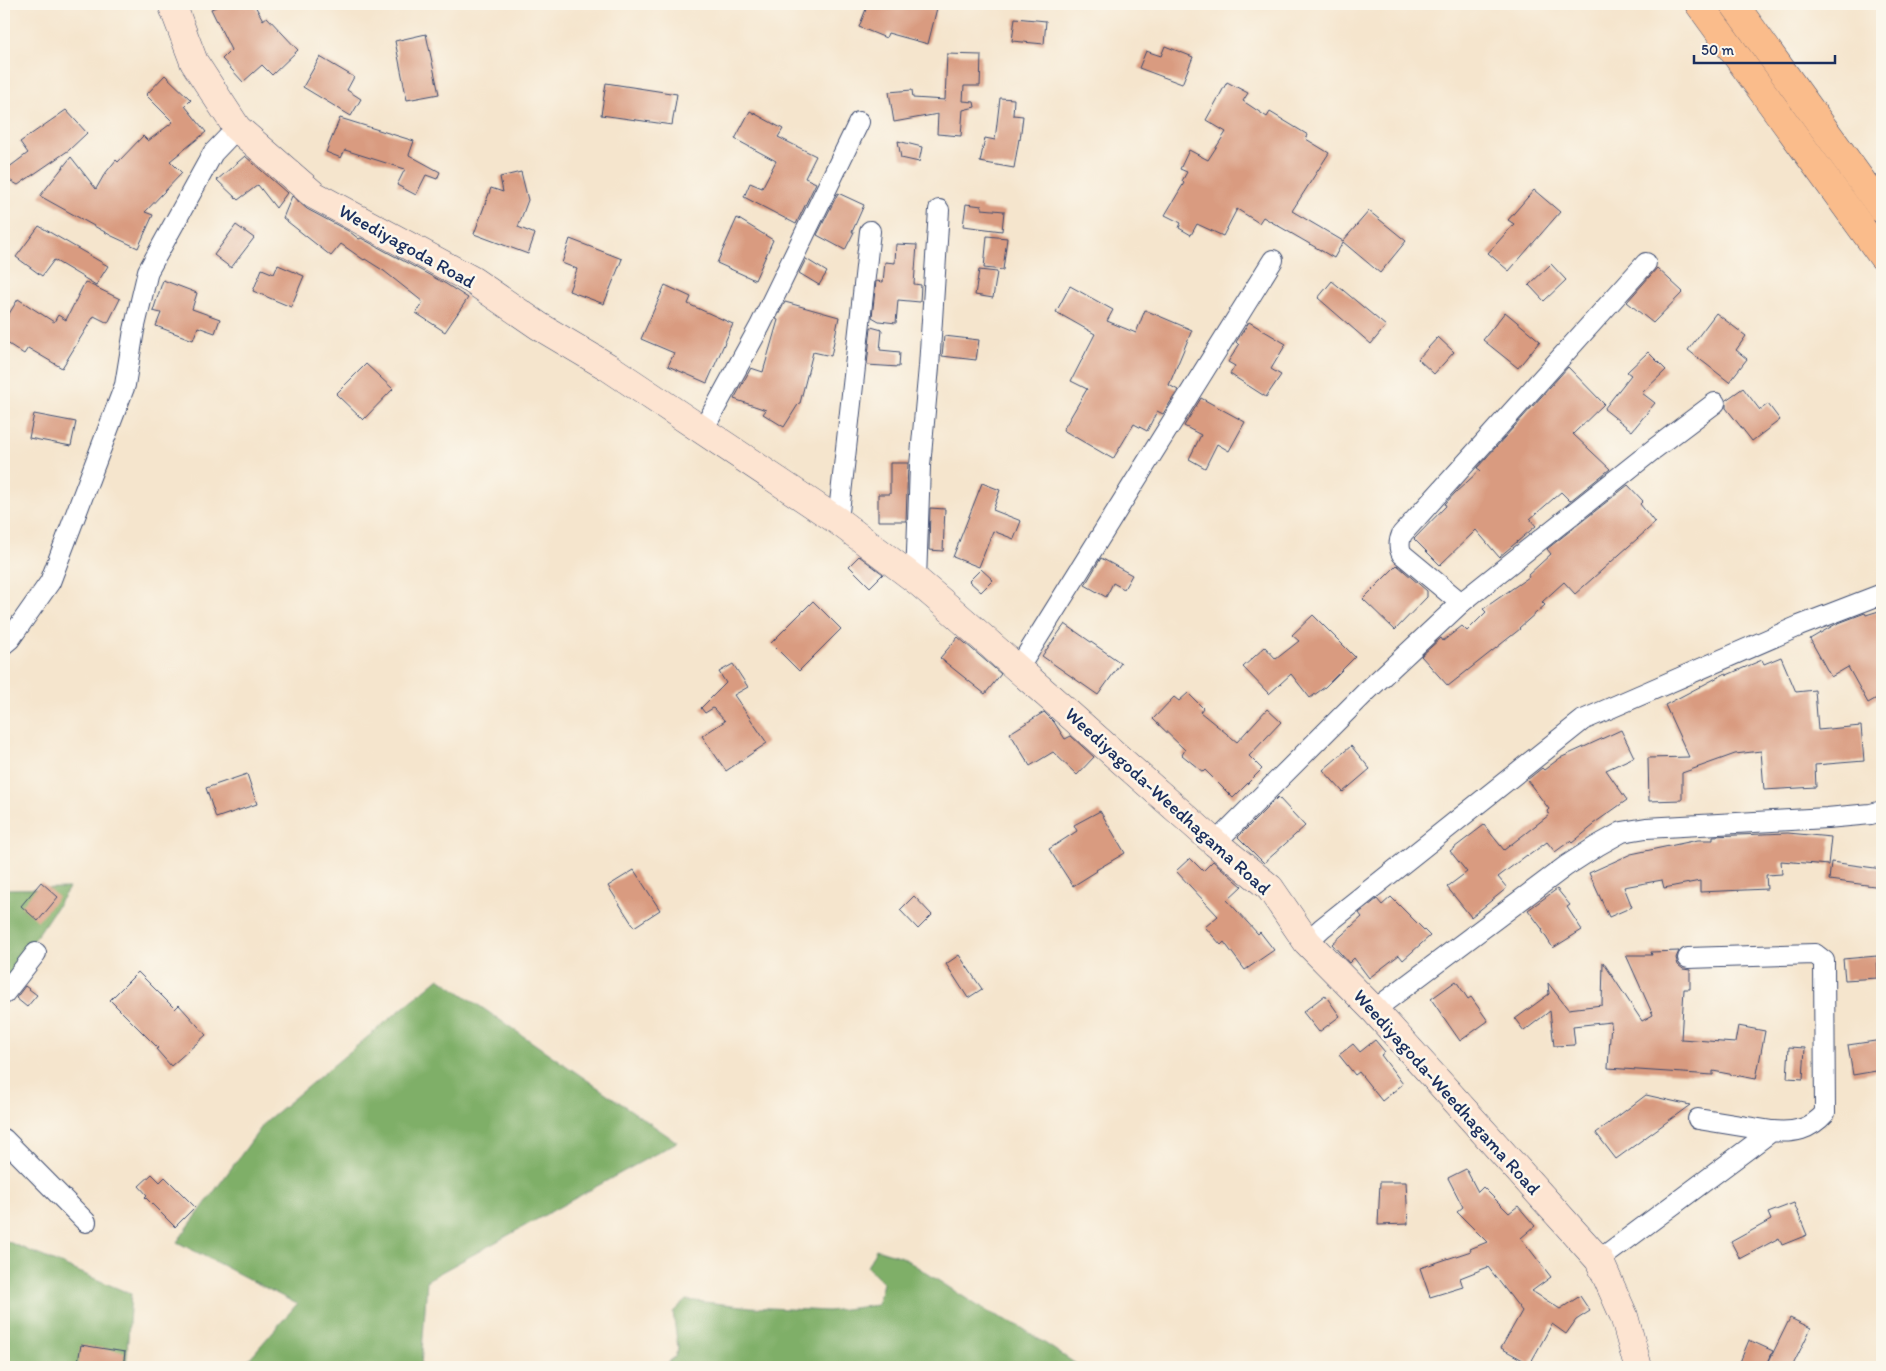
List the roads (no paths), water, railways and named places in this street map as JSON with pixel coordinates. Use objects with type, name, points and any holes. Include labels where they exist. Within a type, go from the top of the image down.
[{"type":"highway","points":[[1698,4],[1882,256]]},
{"type":"highway","points":[[1734,4],[1882,209]]},
{"type":"street","name":"Weediyagoda Road","points":[[172,4],[194,62],[237,128],[314,195],[472,280],[539,326],[608,367],[702,430]]},
{"type":"street","points":[[702,430],[760,326],[860,122]]},
{"type":"street","points":[[4,644],[10,639],[50,582],[125,385],[134,330],[148,271],[214,153],[237,128]]},
{"type":"street","points":[[916,580],[920,466],[930,367],[939,210]]},
{"type":"street","points":[[838,521],[870,231]]},
{"type":"street","points":[[1018,669],[1273,260]]},
{"type":"street","points":[[1461,603],[1402,554],[1399,548],[1402,534],[1646,263]]},
{"type":"street","points":[[1215,843],[1367,692],[1461,603],[1715,403]]},
{"type":"street","name":"Weediyagoda-Weedhagama Road","points":[[702,430],[838,521],[916,580],[1215,843],[1270,888],[1307,942],[1374,1010],[1600,1260],[1624,1316],[1638,1367]]},
{"type":"street","points":[[1307,942],[1322,928],[1583,720],[1799,626],[1882,594]]},
{"type":"street","points":[[1374,1010],[1566,866],[1622,832],[1646,828],[1827,818],[1871,814],[1882,811]]},
{"type":"street","points":[[4,994],[36,953]]},
{"type":"street","points":[[1688,958],[1815,954],[1824,961],[1826,1113],[1808,1128],[1792,1132],[1772,1131],[1698,1119]]},
{"type":"street","points":[[1600,1260],[1772,1131]]},
{"type":"street","points":[[4,1140],[86,1222]]}]
